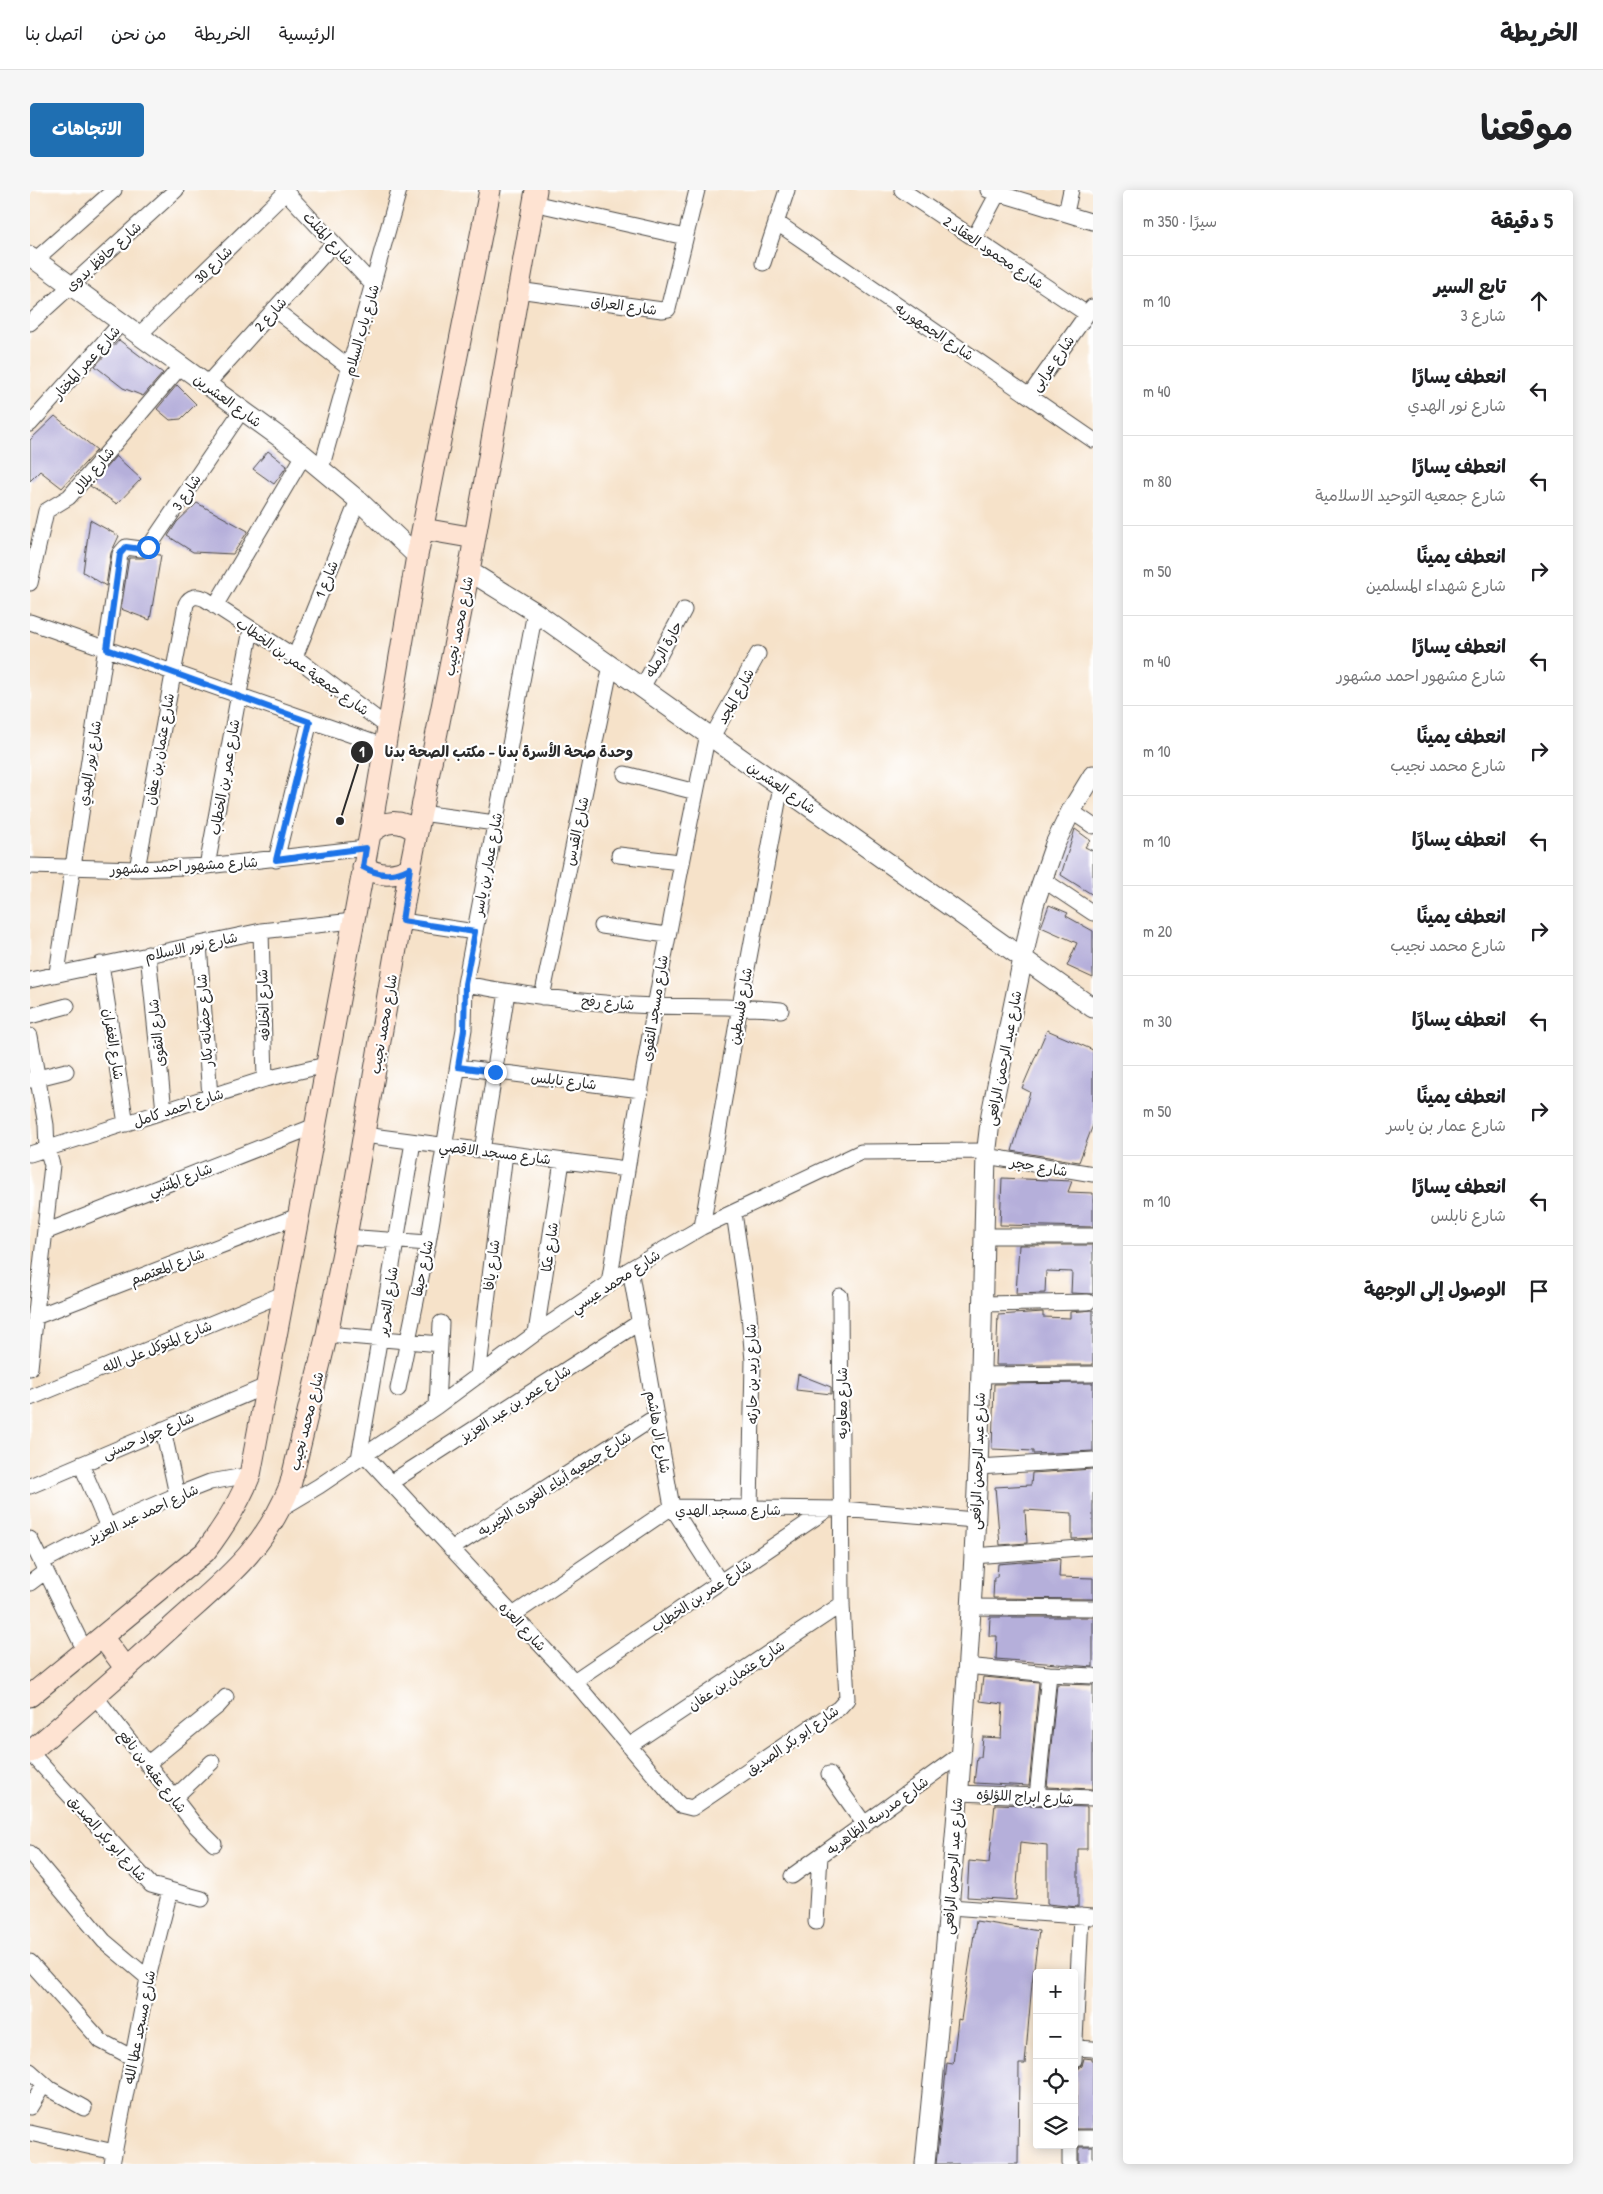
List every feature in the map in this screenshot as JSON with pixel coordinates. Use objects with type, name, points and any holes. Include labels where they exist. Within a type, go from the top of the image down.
[{"type":"main road","points":[[30,1696],[86,1652],[205,1552],[224,1527],[250,1475],[388,738],[417,556],[490,190]]},
{"type":"main road","name":"شارع محمد نجيب","points":[[30,1752],[126,1669],[243,1562],[265,1537],[282,1508],[290,1486],[327,1334],[346,1237],[410,868],[469,571],[535,197]]},
{"type":"main road","points":[[423,529],[475,538]]},
{"type":"main road","points":[[410,868],[399,874],[386,876],[374,873],[367,850],[376,827],[393,822],[410,826],[419,822]]},
{"type":"main road","points":[[103,1638],[126,1669]]},
{"type":"street","points":[[33,258],[114,190]]},
{"type":"street","name":"شارع حافظ بدوى","points":[[30,323],[176,190]]},
{"type":"street","name":"شارع العراق","points":[[518,290],[666,310],[670,307],[697,190]]},
{"type":"street","points":[[763,263],[787,190]]},
{"type":"street","name":"شارع محمود العقاد 2","points":[[902,190],[974,238],[1090,310]]},
{"type":"street","points":[[1066,213],[1071,190]]},
{"type":"street","name":"شارع المثلث","points":[[285,191],[374,286]]},
{"type":"street","name":"شارع 30","points":[[139,335],[285,191]]},
{"type":"street","points":[[974,238],[993,191],[1093,222]]},
{"type":"street","name":"شارع باب السلام","points":[[321,469],[374,286],[394,194]]},
{"type":"street","points":[[535,197],[685,237]]},
{"type":"street","name":"شارع الجمهوريه","points":[[776,222],[1093,440]]},
{"type":"street","name":"شارع 2","points":[[207,384],[334,243]]},
{"type":"street","name":"شارع العشرين","points":[[33,258],[304,455],[358,500],[417,556]]},
{"type":"street","points":[[274,309],[350,368]]},
{"type":"street","name":"شارع عرابى","points":[[1029,396],[1090,310]]},
{"type":"street","name":"شارع عمر المختار","points":[[30,424],[122,322]]},
{"type":"street","name":"شارع بلال","points":[[30,583],[46,511],[70,497],[182,366]]},
{"type":"street","name":"شارع 3","points":[[120,554],[126,547],[141,549],[151,544],[242,410]]},
{"type":"street","points":[[215,606],[304,455]]},
{"type":"street","name":"شارع 1","points":[[295,657],[358,500]]},
{"type":"street","name":"شارع نور الهدي","points":[[57,973],[120,554]]},
{"type":"street","name":"شارع العشرين","points":[[469,571],[535,612],[611,665],[1093,1008]]},
{"type":"street","name":"شارع عثمان بن عفان","points":[[137,869],[188,601],[198,596],[215,606]]},
{"type":"street","name":"شارع جمعية عمر بن الخطاب","points":[[215,606],[295,657],[388,738]]},
{"type":"street","name":"حارة الرمله","points":[[642,688],[684,610]]},
{"type":"street","name":"شارع عمار بن ياسر","points":[[444,1146],[464,1030],[465,984],[535,612]]},
{"type":"street","points":[[30,622],[310,722],[388,738]]},
{"type":"street","name":"شارع عمر بن الخطاب","points":[[208,866],[251,629]]},
{"type":"street","name":"شارع المجد","points":[[710,735],[758,654]]},
{"type":"street","name":"شارع القدس","points":[[542,996],[611,665]]},
{"type":"street","points":[[276,860],[310,722]]},
{"type":"street","name":"شارع مسجد التقوى","points":[[609,1284],[653,1006],[680,862],[710,735]]},
{"type":"street","points":[[625,774],[696,792]]},
{"type":"street","name":"شارع عبد الرحمن الرافعى","points":[[925,2164],[950,1907],[970,1607],[978,1467],[986,1154],[991,1114],[1029,922],[1042,879],[1071,811],[1093,775]]},
{"type":"street","name":"شارع فلسطين","points":[[702,1227],[740,1006],[782,786]]},
{"type":"street","points":[[1071,811],[1093,826]]},
{"type":"street","points":[[419,822],[495,823]]},
{"type":"street","name":"شارع مشهور احمد مشهور","points":[[30,866],[137,869],[208,866],[367,850]]},
{"type":"street","points":[[619,855],[680,862]]},
{"type":"street","points":[[1042,879],[1093,913]]},
{"type":"street","name":"شارع نور الاسلام","points":[[30,980],[261,931],[353,921]]},
{"type":"street","points":[[402,921],[475,932]]},
{"type":"street","points":[[602,926],[667,935]]},
{"type":"street","name":"شارع الخلافه","points":[[261,931],[265,1079]]},
{"type":"street","name":"شارع حضانه بكار","points":[[199,944],[210,1097]]},
{"type":"street","name":"شارع التقوى","points":[[148,954],[164,1111]]},
{"type":"street","name":"شارع الغفران","points":[[101,964],[126,1124]]},
{"type":"street","name":"شارع رفح","points":[[465,984],[507,992],[653,1006],[740,1006],[782,1010]]},
{"type":"street","points":[[482,1151],[507,992]]},
{"type":"street","points":[[30,1016],[67,1006]]},
{"type":"street","points":[[30,1036],[34,1079],[46,1125],[47,1149],[52,1165],[30,1368]]},
{"type":"street","name":"شارع احمد كامل","points":[[30,1154],[265,1079],[326,1065]]},
{"type":"street","name":"شارع نابلس","points":[[458,1067],[641,1090]]},
{"type":"street","points":[[34,1079],[66,1071]]},
{"type":"street","name":"شارع المتنبي","points":[[44,1232],[315,1126]]},
{"type":"street","name":"شارع مسجد الاقصي","points":[[364,1135],[626,1169]]},
{"type":"street","name":"شارع التحرير","points":[[362,1457],[413,1142]]},
{"type":"street","name":"شارع حيفا","points":[[398,1389],[406,1341],[428,1243],[444,1146]]},
{"type":"street","name":"شارع محمد عيسي","points":[[282,1508],[437,1406],[536,1333],[609,1284],[702,1227],[861,1152],[986,1154]]},
{"type":"street","name":"شارع يافا","points":[[478,1376],[505,1154]]},
{"type":"street","name":"شارع حجر","points":[[986,1154],[1093,1174]]},
{"type":"street","name":"شارع عكا","points":[[536,1333],[562,1161]]},
{"type":"street","name":"شارع زيد بن حارثه","points":[[734,1213],[749,1314],[753,1361],[750,1508]]},
{"type":"street","name":"شارع المعتصم","points":[[35,1317],[298,1216]]},
{"type":"street","points":[[984,1236],[1093,1236]]},
{"type":"street","points":[[346,1237],[428,1243]]},
{"type":"street","name":"شارع ال هاشم","points":[[630,1270],[672,1507],[720,1582]]},
{"type":"street","name":"شارع المتوكل على الله","points":[[30,1398],[284,1294]]},
{"type":"street","name":"شارع معاويه","points":[[835,1509],[840,1296]]},
{"type":"street","points":[[982,1304],[1088,1302]]},
{"type":"street","name":"شارع عمر بن عبد العزيز","points":[[390,1483],[640,1322]]},
{"type":"street","points":[[437,1406],[441,1323]]},
{"type":"street","points":[[327,1334],[440,1344]]},
{"type":"street","points":[[980,1376],[1093,1374]]},
{"type":"street","name":"شارع جواد حسنى","points":[[30,1486],[266,1386]]},
{"type":"street","name":"شارع جمعيه أبناء الغورى الخيريه","points":[[451,1549],[657,1416]]},
{"type":"street","points":[[163,1429],[177,1495]]},
{"type":"street","name":"شارع العزه","points":[[362,1457],[390,1483],[574,1681],[676,1801]]},
{"type":"street","points":[[978,1467],[1093,1460]]},
{"type":"street","points":[[81,1464],[108,1527]]},
{"type":"street","name":"شارع احمد عبد العزيز","points":[[30,1583],[44,1567],[108,1527],[210,1482],[250,1475]]},
{"type":"street","name":"شارع مسجد الهدي","points":[[513,1615],[672,1507],[835,1509],[975,1520]]},
{"type":"street","name":"شارع عمر بن الخطاب","points":[[574,1681],[720,1582],[835,1509]]},
{"type":"street","name":"شارع ابو بكر الصديق","points":[[676,1801],[686,1808],[698,1806],[844,1704],[847,1699],[835,1509]]},
{"type":"street","points":[[30,1539],[86,1652]]},
{"type":"street","points":[[973,1556],[1093,1547]]},
{"type":"street","name":"شارع عثمان بن عفان","points":[[629,1746],[842,1604]]},
{"type":"street","points":[[970,1607],[1093,1608]]},
{"type":"street","points":[[966,1666],[1093,1676]]},
{"type":"street","points":[[1037,1797],[1049,1674]]},
{"type":"street","name":"شارع عقبه بن نافع","points":[[95,1696],[202,1834],[214,1844]]},
{"type":"street","points":[[147,1764],[218,1706],[226,1697]]},
{"type":"street","name":"شارع ابو بكر الصديق","points":[[30,1752],[142,1878],[158,1888],[202,1898]]},
{"type":"street","name":"شارع مدرسه الظاهريه","points":[[792,1876],[961,1754]]},
{"type":"street","points":[[174,1798],[212,1762]]},
{"type":"street","points":[[828,1774],[865,1824]]},
{"type":"street","name":"شارع ابراج اللؤلؤه","points":[[958,1793],[1093,1798]]},
{"type":"street","points":[[30,1853],[104,1941],[148,1978]]},
{"type":"street","points":[[816,1922],[820,1856]]},
{"type":"street","name":"شارع مسجد عطا الله","points":[[113,2158],[148,1978],[170,1891]]},
{"type":"street","points":[[950,1907],[1087,1917],[1086,1976],[1078,2028]]},
{"type":"street","points":[[30,1962],[101,2041],[133,2058]]},
{"type":"street","points":[[1078,2048],[1093,2049]]},
{"type":"street","points":[[30,2071],[44,2084],[84,2108]]},
{"type":"street","points":[[30,2107],[44,2084]]},
{"type":"street","points":[[30,2133],[113,2158]]},
{"type":"street","points":[[1078,2138],[1093,2138]]},
{"type":"street","points":[[1070,2149],[1070,2164]]},
{"type":"building","points":[[119,340],[163,373],[143,396],[123,388],[95,366]]},
{"type":"building","points":[[177,385],[196,404],[181,419],[170,420],[157,409]]},
{"type":"building","points":[[55,416],[97,450],[62,488],[40,471],[30,481],[30,440]]},
{"type":"building","points":[[268,451],[287,466],[274,484],[253,469]]},
{"type":"building","points":[[116,456],[141,479],[117,504],[90,486]]},
{"type":"building","points":[[197,503],[248,531],[233,554],[193,552],[168,536],[177,522]]},
{"type":"building","points":[[90,520],[119,536],[111,553],[106,586],[83,572]]},
{"type":"building","points":[[151,554],[161,555],[150,620],[121,609],[129,558],[145,558]]},
{"type":"building","points":[[1075,829],[1090,840],[1085,847],[1093,851],[1093,895],[1061,875]]},
{"type":"building","points":[[1049,905],[1068,913],[1066,916],[1093,931],[1093,978],[1067,966],[1077,943],[1041,927]]},
{"type":"building","points":[[1047,1030],[1093,1050],[1093,1125],[1079,1162],[1012,1151],[1030,1092],[1022,1088]]},
{"type":"building","points":[[1002,1178],[1072,1181],[1068,1192],[1093,1193],[1093,1227],[1000,1225]]},
{"type":"building","points":[[1019,1245],[1093,1245],[1093,1294],[1071,1293],[1072,1272],[1046,1271],[1045,1293],[1016,1294]]},
{"type":"building","points":[[1093,1310],[1093,1365],[996,1365],[998,1315],[1043,1312],[1043,1317],[1070,1318],[1070,1312]]},
{"type":"building","points":[[798,1374],[831,1387],[831,1394],[796,1390]]},
{"type":"building","points":[[1093,1383],[1093,1451],[1033,1454],[1033,1451],[992,1449],[994,1384]]},
{"type":"building","points":[[1093,1469],[1093,1538],[1072,1539],[1072,1513],[1025,1510],[1027,1543],[1000,1545],[995,1487],[1031,1485],[1032,1473]]},
{"type":"building","points":[[1060,1559],[1059,1577],[1093,1578],[1093,1599],[993,1598],[994,1577],[997,1577],[998,1564]]},
{"type":"building","points":[[990,1617],[1093,1617],[1093,1667],[996,1659],[997,1636],[989,1636]]},
{"type":"building","points":[[983,1677],[1039,1682],[1029,1786],[974,1783],[977,1757],[981,1757],[983,1737],[1001,1738],[1003,1704],[980,1701]]},
{"type":"building","points":[[1057,1684],[1093,1685],[1093,1789],[1047,1787]]},
{"type":"building","points":[[995,1804],[1087,1807],[1087,1849],[1078,1849],[1078,1907],[1047,1904],[1047,1845],[1020,1842],[1016,1900],[967,1897],[969,1861],[989,1863]]},
{"type":"building","points":[[976,1921],[1039,1931],[1033,1969],[1025,2064],[1019,2064],[1018,2164],[936,2164],[947,2063],[953,2064],[958,2019],[961,2020]]},
{"type":"building","points":[[1084,2058],[1093,2059],[1093,2129],[1078,2129],[1078,2069],[1082,2066]]},
{"type":"building","points":[[1079,2147],[1093,2147],[1093,2164],[1079,2164]]},
{"type":"place","name":"وحدة صحة الأسرة بدنا - مكتب الصحة بدنا","points":[[340,821]]},
{"type":"route","points":[[148,547],[141,549],[132,546],[126,547],[120,554],[107,649],[310,722],[276,860],[366,848],[363,867],[374,873],[386,876],[399,874],[410,868],[402,921],[475,932],[465,984],[464,1030],[458,1067],[495,1072]]}]
